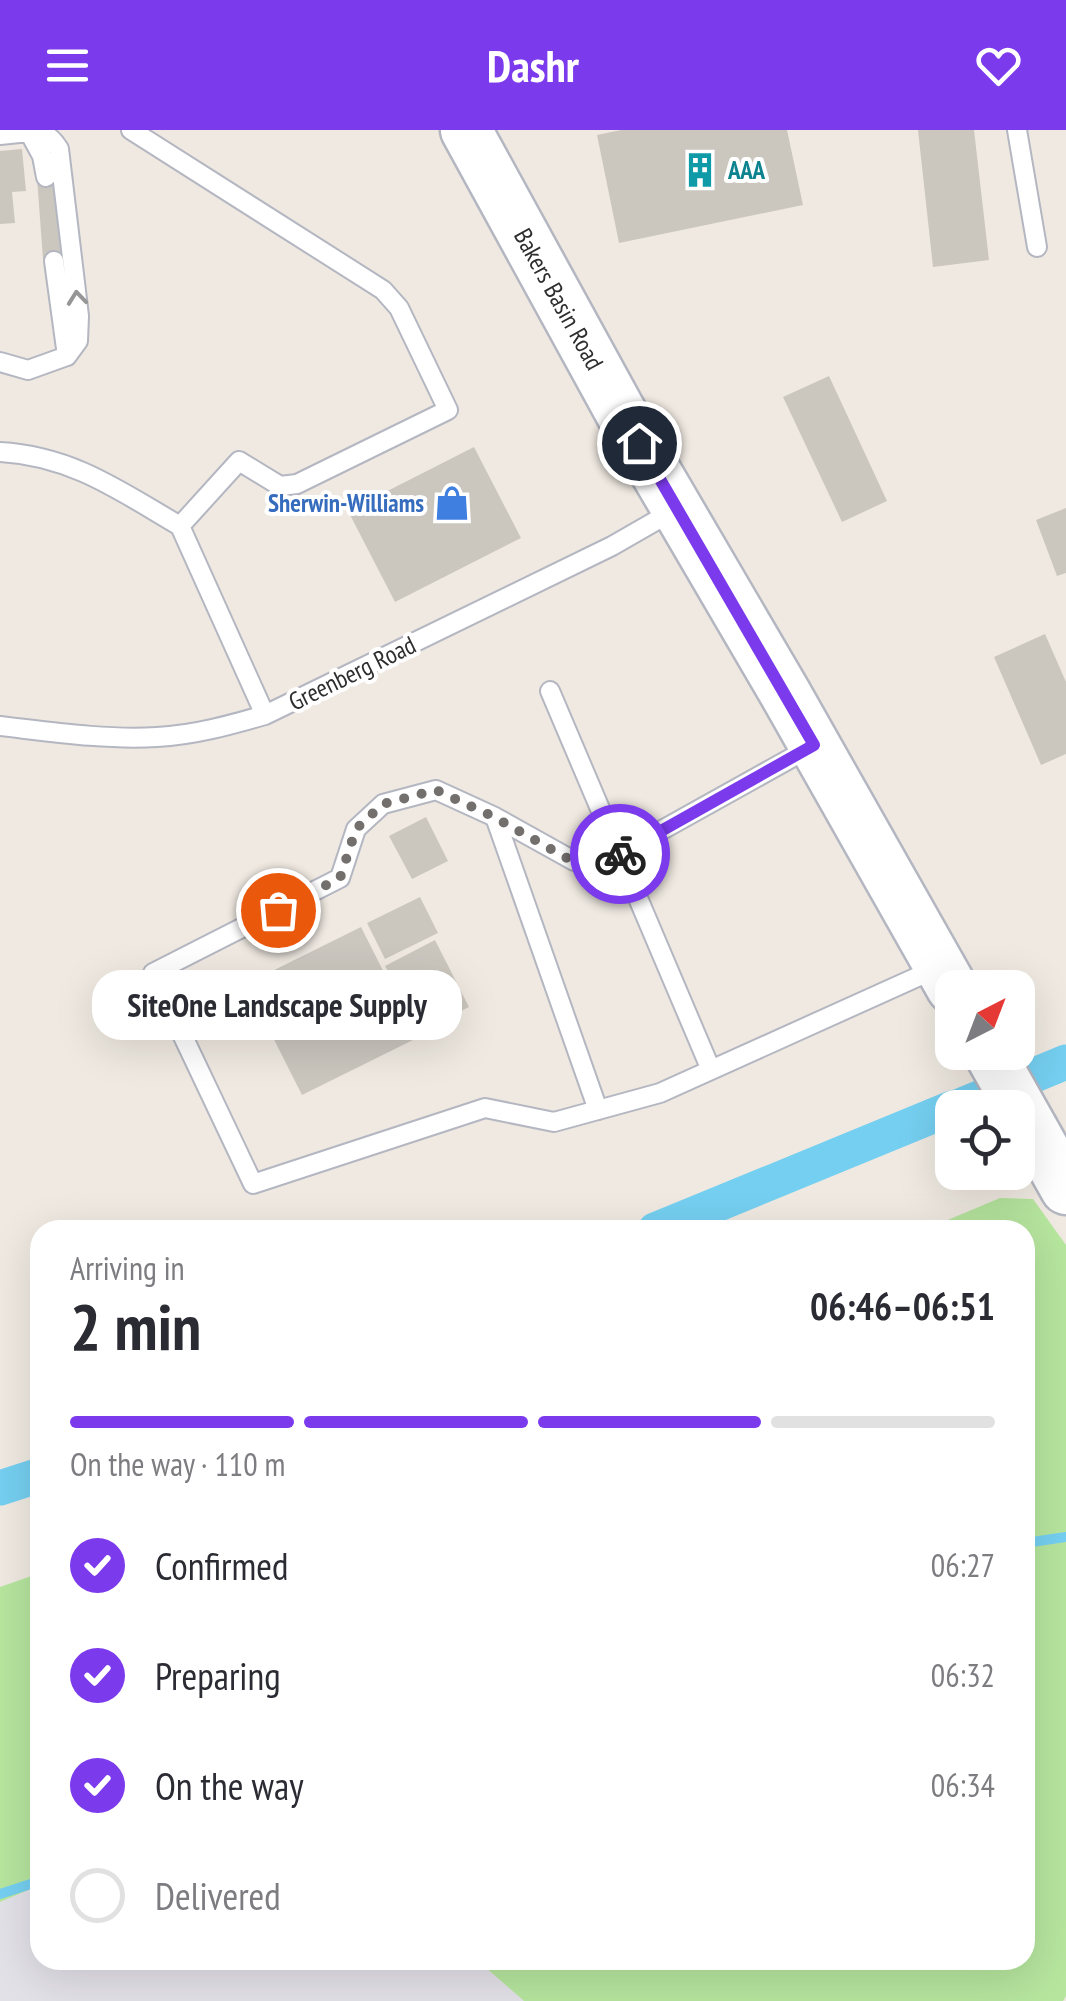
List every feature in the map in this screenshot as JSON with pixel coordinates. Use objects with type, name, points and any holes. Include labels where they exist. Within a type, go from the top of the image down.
[{"type":"main road","name":"Bakers Basin Road","points":[[466,130],[611,394],[942,970]]},
{"type":"main road","points":[[999,1070],[1066,1189]]},
{"type":"lane","points":[[131,130],[383,290],[399,308],[448,410],[297,484],[280,486],[240,462],[180,526]]},
{"type":"lane","points":[[1017,130],[1037,247]]},
{"type":"lane","points":[[28,132],[42,156],[46,177]]},
{"type":"lane","points":[[0,135],[40,132],[52,137],[60,149],[79,316],[78,341],[68,356],[28,370],[0,362]]},
{"type":"lane","points":[[54,260],[68,356]]},
{"type":"lane","points":[[0,452],[60,461],[102,480],[180,526],[265,715]]},
{"type":"lane","name":"Greenberg Road","points":[[0,726],[74,735],[157,738],[216,730],[265,715],[612,546],[677,508]]},
{"type":"lane","points":[[550,691],[711,1070]]},
{"type":"lane","points":[[814,745],[619,854],[574,862],[436,790],[383,804],[356,829],[340,878],[153,973],[253,1184],[485,1108],[554,1122],[660,1093],[935,981]]},
{"type":"lane","points":[[494,817],[598,1110]]},
{"type":"shaded area","points":[[30,1889],[30,1970],[488,1970],[524,2001],[0,2001],[0,1902]]},
{"type":"green space","points":[[1000,1198],[1033,1199],[1066,1245],[1066,1996],[1063,2001],[524,2001],[488,1970],[1035,1970],[1035,1220],[948,1220]]},
{"type":"green space","points":[[30,1576],[30,1889],[0,1902],[0,1587]]},
{"type":"building","name":"AAA","points":[[621,130],[787,130],[803,205],[619,243],[597,135]]},
{"type":"building","points":[[918,130],[974,130],[989,260],[933,267]]},
{"type":"building","points":[[22,149],[26,191],[12,192],[15,223],[0,224],[0,151]]},
{"type":"building","points":[[73,175],[80,256],[43,259],[37,178]]},
{"type":"building","points":[[829,376],[887,501],[842,522],[783,397]]},
{"type":"building","points":[[474,447],[521,538],[395,602],[348,511]]},
{"type":"building","points":[[1066,508],[1066,573],[1057,576],[1036,520]]},
{"type":"building","points":[[1045,634],[1066,682],[1066,754],[1041,765],[994,657]]},
{"type":"building","points":[[426,817],[448,861],[412,879],[389,836]]},
{"type":"building","points":[[420,897],[438,933],[385,959],[367,923]]},
{"type":"building","points":[[361,927],[417,1038],[302,1095],[246,984]]},
{"type":"building","points":[[435,940],[469,1007],[419,1032],[385,966]]},
{"type":"waterway","points":[[998,1090],[1066,1062]]},
{"type":"waterway","points":[[679,1220],[935,1115]]},
{"type":"waterway","points":[[0,1488],[30,1478]]},
{"type":"waterway","points":[[1035,1542],[1066,1537]]},
{"type":"waterway","points":[[0,1894],[30,1884]]},
{"type":"way so far","points":[[278,910],[340,878],[356,829],[383,804],[436,790],[574,862],[620,854]]},
{"type":"place","name":"AAA","points":[[700,170]]},
{"type":"place","name":"Sherwin-Williams","points":[[452,503]]},
{"type":"place","name":"SiteOne Landscape Supply","points":[[278,910]]},
{"type":"route","points":[[620,854],[814,745],[639,443]]}]
